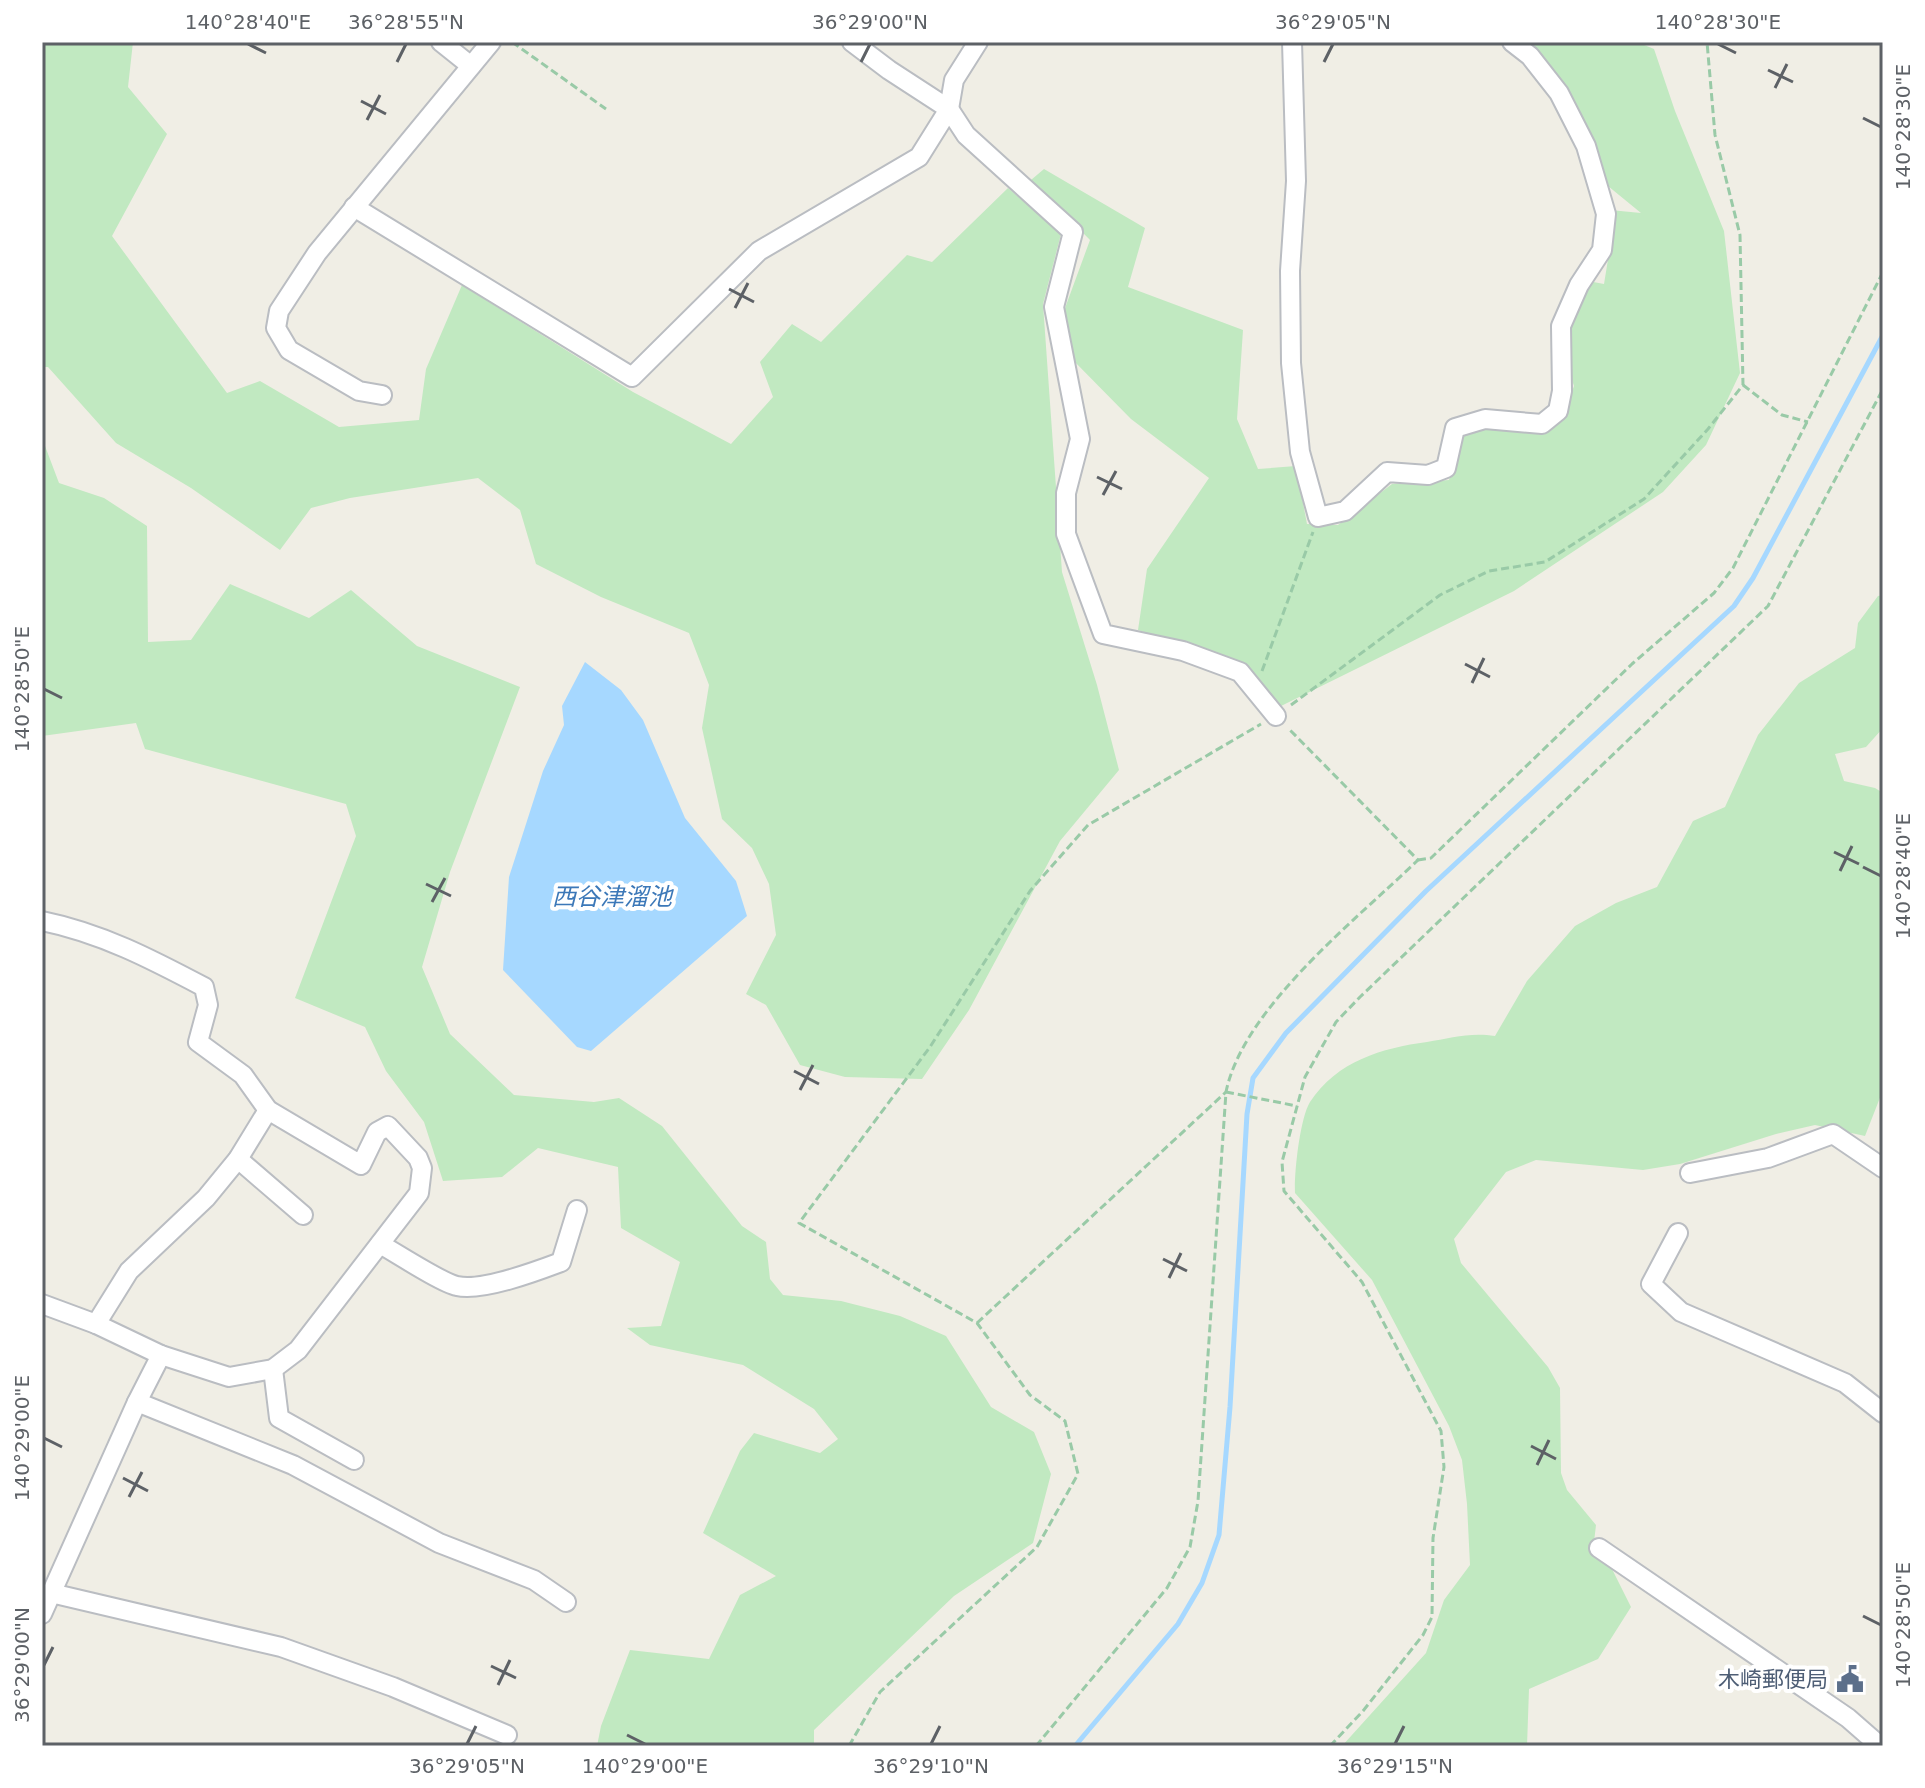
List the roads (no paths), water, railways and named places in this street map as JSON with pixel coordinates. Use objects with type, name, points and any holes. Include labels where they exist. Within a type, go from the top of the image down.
[{"type":"street","points":[[441,42],[471,66]]},
{"type":"street","points":[[382,395],[359,391],[289,350],[276,328],[279,311],[317,253],[491,42]]},
{"type":"street","points":[[852,42],[949,109],[966,135],[1073,232],[1054,307],[1080,439],[1066,493],[1066,534],[1103,634],[1183,651],[1240,672],[1276,716]]},
{"type":"street","points":[[354,207],[632,377],[759,251],[919,157],[949,109],[954,80],[978,42]]},
{"type":"street","points":[[1292,42],[1296,181],[1290,271],[1291,363],[1300,452],[1318,517],[1345,511],[1387,472],[1428,475],[1446,468],[1455,428],[1485,419],[1542,424],[1558,411],[1562,391],[1561,326],[1579,285],[1602,250],[1606,214],[1586,146],[1559,93],[1530,56],[1512,42]]},
{"type":"street","points":[[42,921],[82,929],[204,987],[208,1005],[198,1042],[243,1075],[268,1110],[361,1165],[377,1132],[388,1126],[418,1158],[422,1168],[419,1193],[298,1350],[273,1369],[229,1377],[161,1355],[96,1324],[42,1304]]},
{"type":"street","points":[[96,1324],[129,1271],[206,1198],[238,1159],[268,1110]]},
{"type":"street","points":[[1690,1173],[1768,1158],[1833,1134],[1883,1168]]},
{"type":"street","points":[[238,1159],[303,1215]]},
{"type":"street","points":[[380,1244],[456,1286],[472,1286],[524,1276],[561,1262],[577,1210]]},
{"type":"street","points":[[1678,1233],[1651,1284],[1681,1312],[1845,1383],[1883,1413]]},
{"type":"street","points":[[161,1355],[45,1606],[281,1647],[393,1687],[507,1735]]},
{"type":"street","points":[[273,1369],[279,1418],[354,1460]]},
{"type":"street","points":[[137,1402],[293,1465],[439,1543],[534,1580],[566,1602]]},
{"type":"street","points":[[1599,1548],[1848,1718],[1875,1740]]},
{"type":"water","name":"西谷津溜池","points":[[585,662],[621,690],[643,720],[685,818],[736,881],[747,916],[591,1051],[577,1047],[503,970],[509,877],[543,771],[564,725],[562,706]]},
{"type":"waterway","points":[[1075,1746],[1178,1624],[1202,1583],[1219,1535],[1230,1407],[1247,1114],[1253,1078],[1286,1033],[1426,891],[1734,606],[1753,578],[1883,335]]},
{"type":"place","name":"木崎郵便局","points":[[1850,1679]]}]
